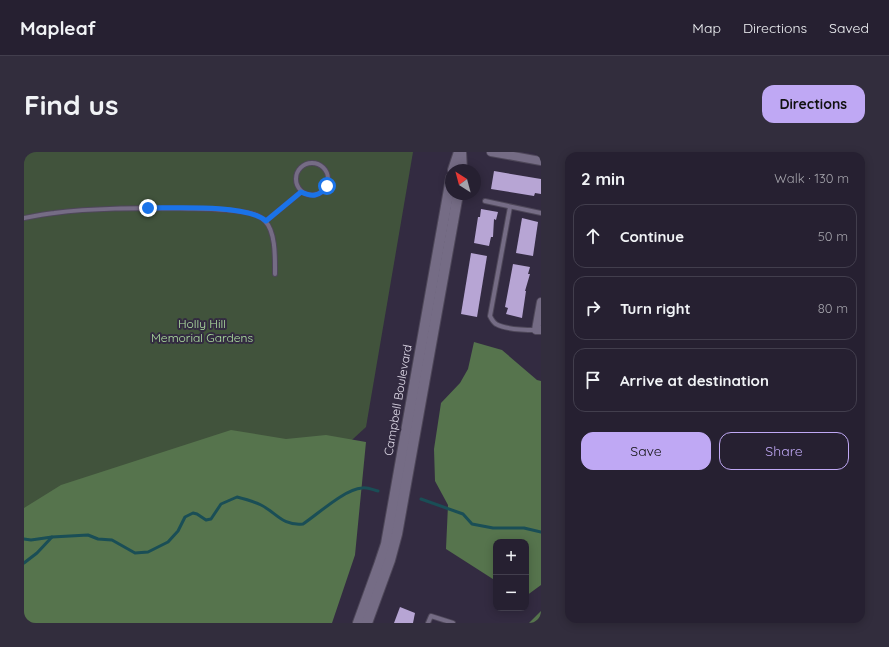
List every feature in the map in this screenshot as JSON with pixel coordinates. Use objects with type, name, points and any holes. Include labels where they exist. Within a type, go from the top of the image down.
[{"type":"street","points":[[455,164],[460,152]]},
{"type":"street","points":[[460,152],[461,164]]},
{"type":"street","points":[[491,152],[541,161]]},
{"type":"street","name":"Campbell Boulevard","points":[[358,623],[386,544],[447,200]]},
{"type":"street","name":"Campbell Boulevard","points":[[367,623],[390,560],[397,534],[457,200]]},
{"type":"street","points":[[538,330],[541,302]]},
{"type":"lane","points":[[311,162],[323,167],[326,170],[328,178],[327,186],[324,191],[314,196],[309,196],[301,192],[295,180],[300,167],[311,162]]},
{"type":"lane","points":[[266,221],[301,192]]},
{"type":"lane","points":[[485,201],[541,213]]},
{"type":"lane","points":[[510,207],[490,316],[493,322],[499,326],[525,330],[538,330]]},
{"type":"lane","points":[[24,218],[52,213],[148,208],[217,209],[248,212],[266,221],[272,234],[275,274]]},
{"type":"lane","points":[[428,623],[431,616],[453,623]]},
{"type":"green space","name":"Holly Hill Memorial Gardens","points":[[24,152],[413,152],[366,427],[153,623],[24,623]]},
{"type":"green space","points":[[474,342],[502,350],[537,380],[541,381],[541,585],[529,594],[529,539],[493,539],[493,579],[446,549],[448,505],[435,481],[434,449],[441,403],[460,383],[468,369]]},
{"type":"green space","points":[[231,430],[286,439],[326,435],[366,442],[355,555],[332,623],[24,623],[24,508],[61,485]]},
{"type":"green space","points":[[541,611],[541,623],[529,623]]},
{"type":"building","points":[[494,171],[541,179],[541,194],[535,193],[534,196],[491,189]]},
{"type":"building","points":[[481,209],[498,212],[496,220],[494,219],[493,237],[491,237],[489,246],[474,243],[478,217],[480,217]]},
{"type":"building","points":[[522,218],[538,222],[533,256],[516,253]]},
{"type":"building","points":[[471,253],[487,256],[477,317],[461,314]]},
{"type":"building","points":[[513,264],[530,267],[528,274],[530,274],[525,291],[522,318],[506,314],[508,308],[505,307]]},
{"type":"building","points":[[400,607],[415,613],[413,623],[394,623]]},
{"type":"waterway","points":[[24,539],[31,540],[88,535],[98,539],[112,540],[135,553],[148,552],[168,542],[178,531],[185,517],[193,513],[206,520],[211,519],[221,504],[237,497],[261,505],[285,521],[303,524],[340,497],[355,489],[368,488],[378,491]]},
{"type":"waterway","points":[[421,499],[463,514],[472,524],[493,528],[524,528],[541,532]]},
{"type":"waterway","points":[[24,563],[37,553],[52,537]]},
{"type":"route","points":[[148,208],[217,209],[248,212],[266,221],[301,192],[309,196],[314,196],[324,191],[327,186]]}]
